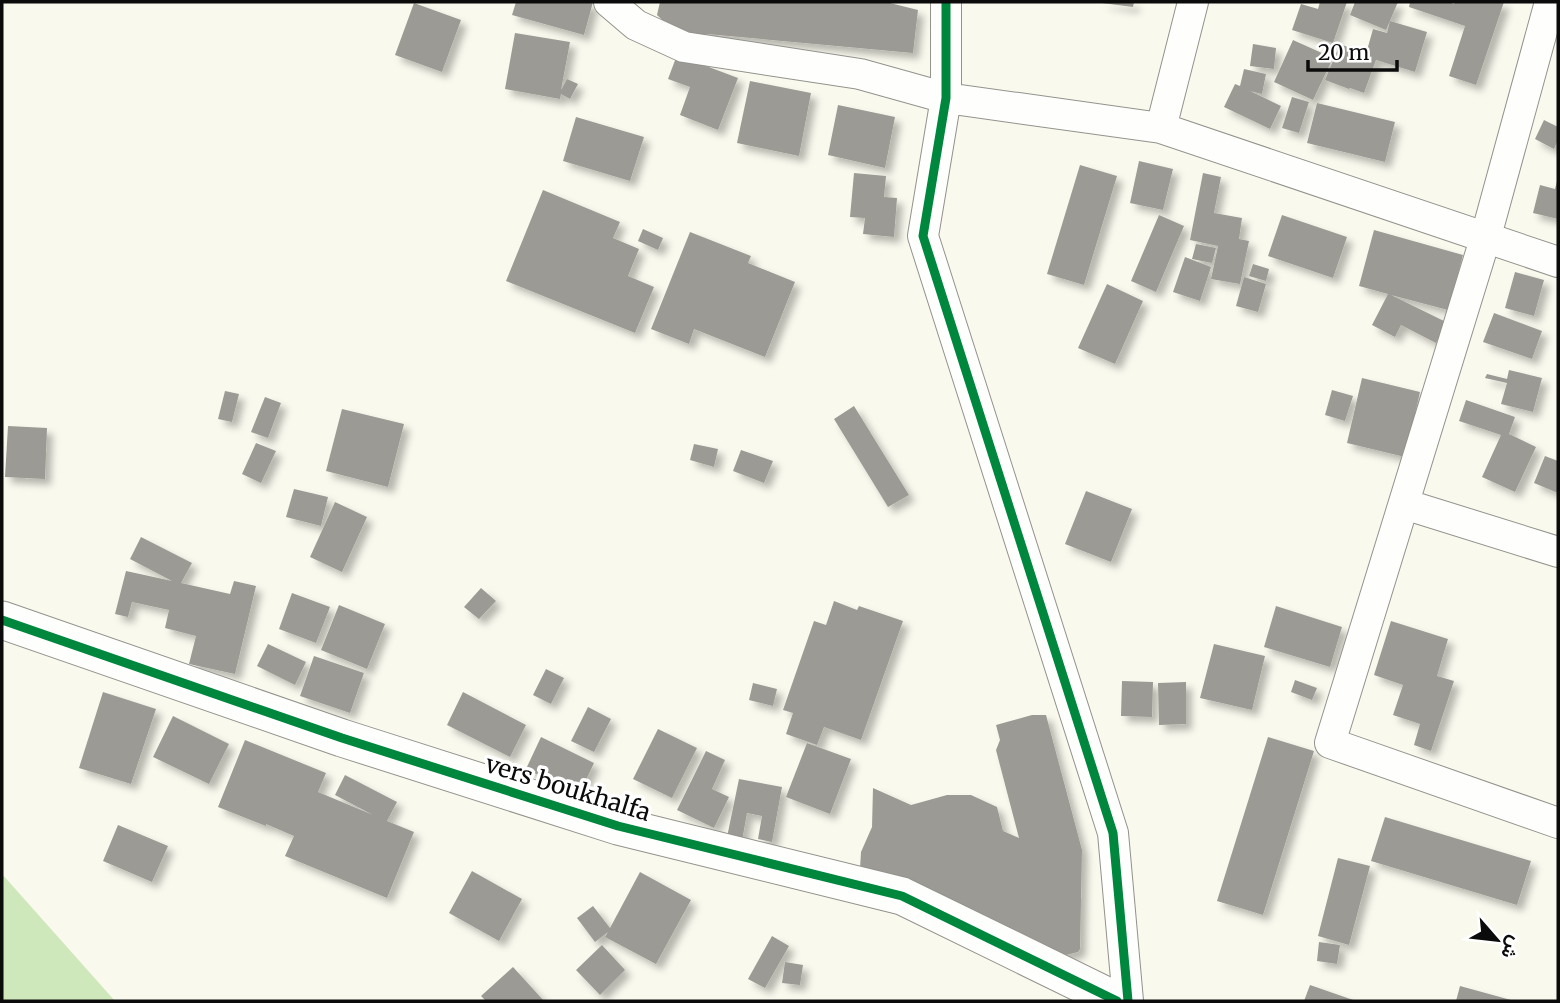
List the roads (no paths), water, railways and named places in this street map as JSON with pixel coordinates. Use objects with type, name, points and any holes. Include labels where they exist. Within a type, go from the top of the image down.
[{"type":"street","points":[[609,2],[636,25],[684,47],[860,74],[946,97],[1161,128],[1558,262]]},
{"type":"street","points":[[946,2],[946,97],[923,236],[1113,833],[1128,1001]]},
{"type":"street","points":[[1161,128],[1193,2]]},
{"type":"street","points":[[1550,2],[1486,236],[1330,743],[1558,823]]},
{"type":"street","points":[[1404,504],[1558,552]]},
{"type":"street","name":"vers boukhalfa","points":[[2,620],[329,733],[618,827],[902,896],[1117,1001]]}]
